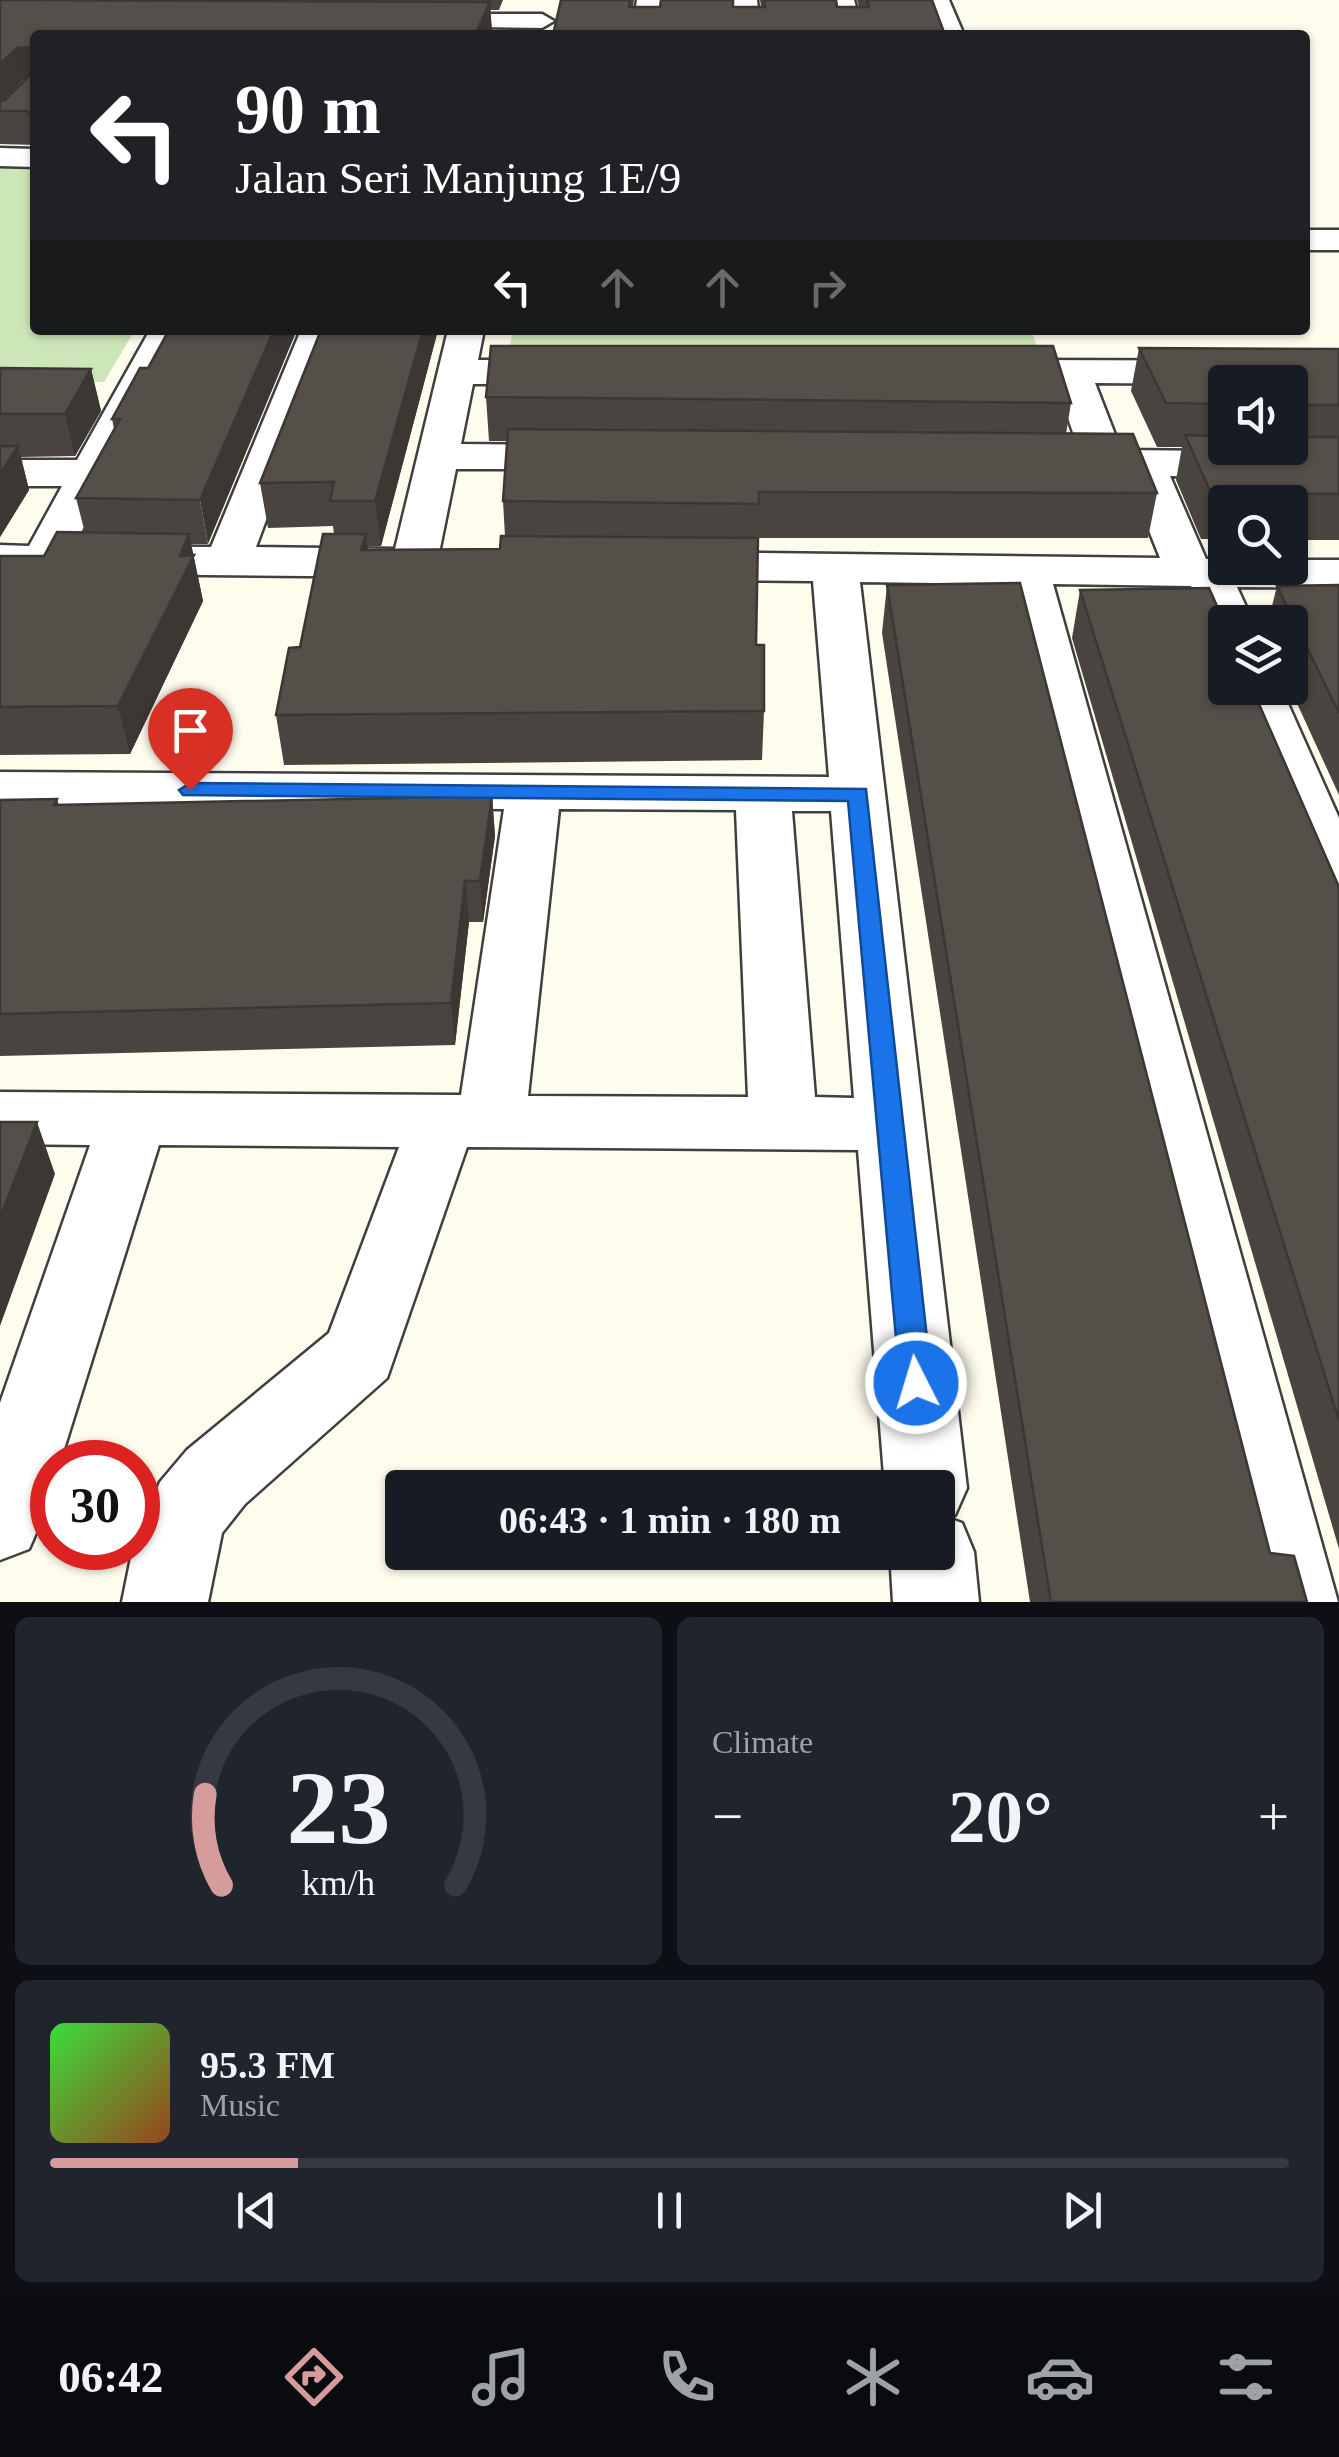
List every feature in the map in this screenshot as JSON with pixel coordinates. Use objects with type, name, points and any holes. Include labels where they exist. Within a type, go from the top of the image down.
[{"type":"street","points":[[646,30],[649,0]]},
{"type":"street","points":[[744,0],[747,30]]},
{"type":"street","points":[[842,0],[850,30]]},
{"type":"street","points":[[936,0],[949,30]]},
{"type":"street","points":[[387,21],[542,19]]},
{"type":"street","points":[[0,158],[30,158]]},
{"type":"street","points":[[1310,240],[1339,240]]},
{"type":"street","points":[[22,559],[90,474],[112,395],[164,335]]},
{"type":"street","points":[[228,561],[318,335]]},
{"type":"street","points":[[22,559],[433,563],[438,456],[465,335]]},
{"type":"street","points":[[1074,335],[1080,371],[1124,463],[1218,605]]},
{"type":"street","points":[[952,371],[1339,373]]},
{"type":"street","points":[[456,372],[595,372]]},
{"type":"street","points":[[438,456],[614,458]]},
{"type":"street","points":[[1026,462],[1339,465]]},
{"type":"street","points":[[0,472],[90,474]]},
{"type":"street","points":[[644,566],[1339,574]]},
{"type":"street","points":[[835,568],[924,1470]]},
{"type":"street","points":[[1026,570],[1295,1602]]},
{"type":"street","points":[[1263,705],[1339,883]]},
{"type":"street","points":[[0,789],[858,794]]},
{"type":"street","points":[[165,1602],[176,1546],[190,1510],[216,1477],[360,1354],[467,1121],[534,792]]},
{"type":"street","points":[[763,793],[782,1124]]},
{"type":"street","points":[[0,1118],[892,1124]]},
{"type":"street","points":[[0,1521],[133,1119]]},
{"type":"street","points":[[933,1570],[936,1602]]},
{"type":"green space","points":[[0,166],[30,166],[30,335],[132,335],[104,382],[0,381]]},
{"type":"green space","points":[[512,335],[1033,335],[1040,354],[508,354]]},
{"type":"building","points":[[0,0],[490,2],[477,30],[30,30],[30,47],[17,48],[0,64]]},
{"type":"building","points":[[561,0],[630,0],[629,7],[660,7],[661,0],[733,0],[733,7],[765,7],[764,0],[836,0],[837,7],[869,7],[867,0],[932,0],[943,30],[554,30]]},
{"type":"building","points":[[30,75],[30,114],[0,111],[0,101]]},
{"type":"building","points":[[166,335],[272,335],[200,500],[76,498],[120,419],[112,419],[140,368],[148,368]]},
{"type":"building","points":[[319,335],[422,335],[375,501],[330,501],[334,482],[260,483]]},
{"type":"building","points":[[491,346],[1053,346],[1071,403],[486,397]]},
{"type":"building","points":[[1139,348],[1339,349],[1339,405],[1308,405],[1308,365],[1208,365],[1208,404],[1166,403]]},
{"type":"building","points":[[0,368],[91,369],[65,414],[0,414]]},
{"type":"building","points":[[508,429],[1133,434],[1157,493],[759,492],[759,504],[503,501]]},
{"type":"building","points":[[1185,435],[1208,436],[1208,465],[1308,465],[1308,437],[1339,437],[1339,494],[1308,494],[1308,485],[1208,486]]},
{"type":"building","points":[[0,446],[18,446],[0,474]]},
{"type":"building","points":[[57,532],[189,534],[180,556],[194,555],[118,706],[0,707],[0,556],[44,556]]},
{"type":"building","points":[[323,534],[366,534],[361,550],[500,549],[501,536],[758,538],[756,645],[764,645],[764,711],[276,715],[289,648],[300,647]]},
{"type":"building","points":[[1020,583],[1270,1553],[1294,1556],[1307,1602],[1051,1602],[887,585]]},
{"type":"building","points":[[1339,585],[1339,713],[1308,650],[1308,605],[1286,605],[1277,586]]},
{"type":"building","points":[[1209,588],[1217,605],[1208,605],[1208,705],[1259,705],[1339,887],[1339,1421],[1080,590]]},
{"type":"building","points":[[492,796],[480,881],[465,881],[451,1003],[0,1014],[0,800],[57,799],[54,805]]},
{"type":"building","points":[[0,1122],[37,1122],[0,1218]]},
{"type":"route","points":[[190,790],[858,794],[916,1383]]}]
